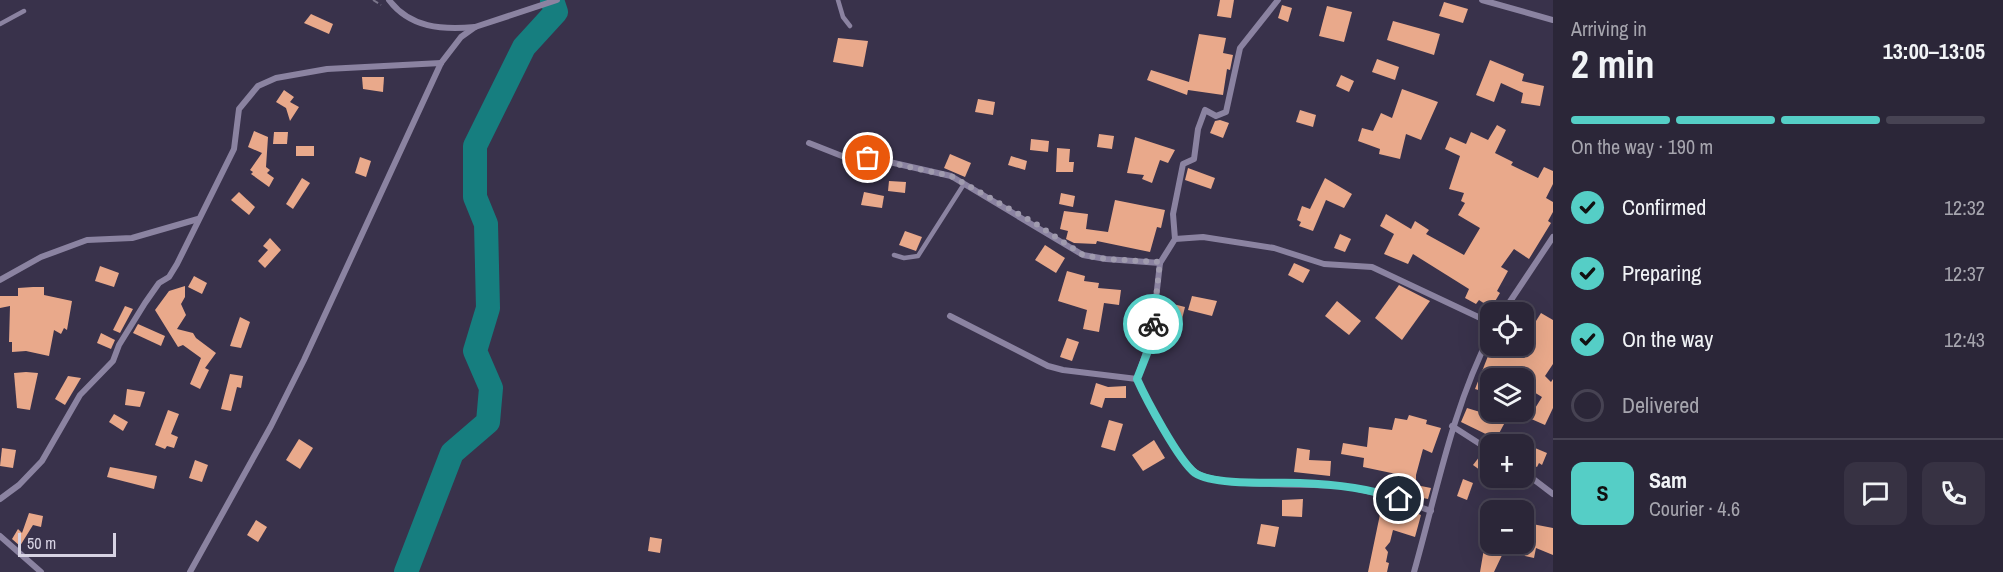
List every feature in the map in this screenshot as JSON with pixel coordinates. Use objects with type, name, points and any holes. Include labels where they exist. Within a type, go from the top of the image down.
[{"type":"street","points":[[389,0],[404,16],[423,25],[441,29],[475,27],[557,0]]},
{"type":"street","points":[[1278,0],[1239,48],[1226,112],[1216,116],[1205,110],[1198,129],[1194,159],[1183,164],[1173,214],[1175,239],[1160,262],[1152,334],[1137,379],[1177,450],[1196,474],[1208,478],[1248,483],[1341,486],[1383,493],[1431,511]]},
{"type":"street","points":[[1482,0],[1553,20]]},
{"type":"street","points":[[190,572],[271,426],[304,360],[441,63],[461,37],[475,27]]},
{"type":"street","points":[[0,499],[19,485],[42,461],[80,395],[113,361],[119,345],[149,297],[177,264],[234,149],[239,109],[258,86],[276,78],[327,69],[441,63]]},
{"type":"street","points":[[809,143],[847,158],[877,159],[941,173],[964,184],[1083,255],[1106,259],[1160,262]]},
{"type":"street","points":[[0,280],[41,257],[87,240],[106,237],[132,238],[198,219]]},
{"type":"street","points":[[1175,239],[1203,237],[1274,248],[1324,264],[1372,267],[1480,318]]},
{"type":"street","points":[[1510,302],[1553,237]]},
{"type":"street","points":[[1544,251],[1553,251]]},
{"type":"street","points":[[950,316],[1048,366],[1137,379]]},
{"type":"street","points":[[1414,572],[1452,426],[1480,354]]},
{"type":"street","points":[[1452,426],[1480,444]]},
{"type":"street","points":[[1534,480],[1553,494]]},
{"type":"street","points":[[0,536],[41,572]]},
{"type":"lane","points":[[838,0],[843,17],[850,26]]},
{"type":"lane","points":[[0,24],[24,11]]},
{"type":"lane","points":[[894,255],[904,258],[918,256],[964,184]]},
{"type":"building","points":[[1220,0],[1234,0],[1231,18],[1217,16]]},
{"type":"building","points":[[1444,2],[1468,9],[1463,23],[1439,16]]},
{"type":"building","points":[[1282,5],[1292,8],[1288,22],[1278,18]]},
{"type":"building","points":[[1327,6],[1352,12],[1344,42],[1319,36]]},
{"type":"building","points":[[311,14],[333,24],[329,34],[304,23]]},
{"type":"building","points":[[1393,21],[1440,34],[1434,55],[1387,40]]},
{"type":"building","points":[[1199,34],[1226,38],[1223,53],[1233,55],[1230,70],[1227,69],[1223,95],[1188,90],[1187,95],[1147,80],[1151,70],[1189,82]]},
{"type":"building","points":[[838,38],[868,41],[863,67],[833,62]]},
{"type":"building","points":[[1377,59],[1399,67],[1395,80],[1372,72]]},
{"type":"building","points":[[1490,60],[1524,74],[1522,81],[1544,86],[1540,106],[1521,103],[1523,93],[1501,83],[1494,102],[1476,95]]},
{"type":"building","points":[[1341,75],[1354,81],[1349,92],[1336,86]]},
{"type":"building","points":[[362,77],[384,77],[383,92],[363,89]]},
{"type":"building","points":[[1402,89],[1438,102],[1421,140],[1406,134],[1400,159],[1379,154],[1380,149],[1358,141],[1362,128],[1373,131],[1381,113],[1392,118]]},
{"type":"building","points":[[284,90],[294,97],[290,102],[299,107],[290,121],[286,108],[276,102]]},
{"type":"building","points":[[978,99],[995,102],[993,115],[975,112]]},
{"type":"building","points":[[1300,110],[1316,115],[1313,127],[1296,122]]},
{"type":"building","points":[[1215,121],[1229,123],[1223,138],[1210,133]]},
{"type":"building","points":[[1497,125],[1506,130],[1495,153],[1513,162],[1511,165],[1538,178],[1544,167],[1553,171],[1553,184],[1546,198],[1553,202],[1553,212],[1548,221],[1551,223],[1529,259],[1514,249],[1501,267],[1508,271],[1497,291],[1500,293],[1495,302],[1479,300],[1476,304],[1465,298],[1469,289],[1413,254],[1408,264],[1384,254],[1394,234],[1380,226],[1386,214],[1411,229],[1415,221],[1429,230],[1426,234],[1464,255],[1480,228],[1458,215],[1465,203],[1461,201],[1464,193],[1449,189],[1460,156],[1445,149],[1450,137],[1466,144],[1471,132],[1488,140]]},
{"type":"building","points":[[254,131],[268,137],[266,167],[270,170],[267,173],[274,178],[269,187],[251,174],[253,172],[250,170],[262,153],[248,147]]},
{"type":"building","points":[[274,132],[288,132],[287,144],[273,144]]},
{"type":"building","points":[[1099,134],[1114,136],[1112,149],[1097,147]]},
{"type":"building","points":[[1135,137],[1175,150],[1168,163],[1160,160],[1152,183],[1142,179],[1144,175],[1127,173]]},
{"type":"building","points":[[1031,139],[1049,141],[1048,152],[1030,150]]},
{"type":"building","points":[[296,146],[314,146],[314,156],[296,156]]},
{"type":"building","points":[[1057,148],[1070,149],[1069,162],[1074,162],[1073,172],[1056,172]]},
{"type":"building","points":[[950,154],[971,163],[965,177],[944,168]]},
{"type":"building","points":[[1011,156],[1027,161],[1025,170],[1008,165]]},
{"type":"building","points":[[360,157],[371,161],[366,177],[355,173]]},
{"type":"building","points":[[1188,168],[1215,178],[1211,189],[1185,180]]},
{"type":"building","points":[[302,178],[310,183],[293,209],[286,204]]},
{"type":"building","points":[[1325,178],[1352,194],[1344,208],[1326,200],[1313,231],[1299,226],[1301,222],[1297,220],[1302,206],[1310,209]]},
{"type":"building","points":[[889,181],[906,182],[905,193],[888,191]]},
{"type":"building","points":[[239,192],[255,207],[249,215],[231,200]]},
{"type":"building","points":[[864,192],[884,196],[882,208],[861,205]]},
{"type":"building","points":[[1061,193],[1075,196],[1073,207],[1059,204]]},
{"type":"building","points":[[1115,200],[1165,210],[1161,228],[1157,227],[1150,252],[1097,241],[1096,244],[1074,243],[1066,239],[1068,231],[1060,229],[1064,211],[1088,214],[1086,229],[1108,232]]},
{"type":"building","points":[[905,231],[922,237],[916,251],[899,245]]},
{"type":"building","points":[[1340,234],[1351,239],[1345,252],[1334,248]]},
{"type":"building","points":[[270,238],[281,250],[265,268],[258,261],[268,250],[263,246]]},
{"type":"building","points":[[1045,245],[1065,258],[1056,273],[1035,260]]},
{"type":"building","points":[[1294,263],[1310,270],[1303,283],[1288,275]]},
{"type":"building","points":[[100,266],[119,273],[114,287],[95,281]]},
{"type":"building","points":[[1067,271],[1085,276],[1084,281],[1099,283],[1098,288],[1121,290],[1119,305],[1104,303],[1099,332],[1083,329],[1087,310],[1058,301]]},
{"type":"building","points":[[194,276],[207,283],[202,294],[188,287]]},
{"type":"building","points":[[1399,285],[1430,301],[1402,340],[1375,318]]},
{"type":"building","points":[[185,286],[185,297],[181,304],[186,315],[177,329],[193,333],[196,338],[216,353],[205,368],[209,370],[200,389],[190,384],[201,358],[183,345],[178,347],[155,310],[169,291]]},
{"type":"building","points":[[44,287],[44,295],[72,301],[67,330],[64,328],[61,334],[54,330],[49,356],[26,351],[12,352],[12,342],[9,342],[10,306],[0,308],[0,296],[18,296],[18,288]]},
{"type":"building","points":[[1192,296],[1217,301],[1212,316],[1188,310]]},
{"type":"building","points":[[1161,301],[1185,307],[1182,319],[1160,314]]},
{"type":"building","points":[[1337,301],[1361,321],[1349,335],[1325,316]]},
{"type":"building","points":[[125,306],[133,309],[120,333],[113,330]]},
{"type":"building","points":[[1541,313],[1553,320],[1553,364],[1545,376],[1551,382],[1553,379],[1553,408],[1545,425],[1534,420],[1534,410],[1542,397],[1534,392],[1534,368],[1483,368],[1488,356],[1493,358],[1494,356],[1534,356],[1534,324]]},
{"type":"building","points":[[240,317],[250,322],[241,348],[230,346]]},
{"type":"building","points":[[138,324],[165,336],[161,346],[133,333]]},
{"type":"building","points":[[101,333],[115,340],[111,349],[97,343]]},
{"type":"building","points":[[1067,338],[1079,342],[1072,361],[1060,357]]},
{"type":"building","points":[[14,373],[38,373],[30,410],[17,408]]},
{"type":"building","points":[[230,374],[243,376],[241,388],[237,387],[231,411],[221,409]]},
{"type":"building","points":[[68,376],[81,378],[65,405],[55,399]]},
{"type":"building","points":[[1480,376],[1480,391],[1475,389]]},
{"type":"building","points":[[1096,383],[1108,387],[1126,386],[1126,398],[1105,398],[1102,408],[1090,404]]},
{"type":"building","points":[[127,389],[145,392],[140,407],[125,405]]},
{"type":"building","points":[[1467,408],[1480,412],[1480,422],[1505,422],[1499,434],[1486,434],[1461,422]]},
{"type":"building","points":[[168,410],[179,414],[171,434],[178,437],[174,448],[167,446],[165,449],[155,445]]},
{"type":"building","points":[[114,414],[128,422],[123,431],[109,422]]},
{"type":"building","points":[[1409,415],[1427,420],[1426,424],[1441,428],[1432,453],[1423,449],[1416,475],[1416,485],[1431,488],[1428,499],[1398,493],[1401,475],[1363,467],[1364,458],[1341,454],[1343,443],[1367,447],[1369,427],[1392,430],[1395,418],[1407,420]]},
{"type":"building","points":[[1109,420],[1123,424],[1115,451],[1101,447]]},
{"type":"building","points":[[299,439],[313,448],[300,469],[286,460]]},
{"type":"building","points":[[1154,440],[1165,458],[1143,471],[1132,455]]},
{"type":"building","points":[[2,448],[16,450],[13,468],[0,466]]},
{"type":"building","points":[[1297,448],[1310,450],[1309,460],[1331,461],[1330,476],[1294,472]]},
{"type":"building","points":[[1535,448],[1547,453],[1542,465],[1539,463],[1537,467],[1534,466]]},
{"type":"building","points":[[1480,456],[1480,470],[1473,465]]},
{"type":"building","points":[[195,460],[208,465],[202,482],[189,478]]},
{"type":"building","points":[[110,467],[157,476],[154,489],[107,477]]},
{"type":"building","points":[[1463,479],[1473,483],[1467,500],[1457,496]]},
{"type":"building","points":[[1303,499],[1302,517],[1282,516],[1282,500]]},
{"type":"building","points":[[1383,500],[1421,515],[1415,537],[1393,530],[1390,542],[1385,548],[1388,552],[1386,562],[1389,563],[1387,572],[1368,572]]},
{"type":"building","points":[[29,513],[43,516],[41,527],[33,525],[20,546],[12,539],[18,529],[22,533]]},
{"type":"building","points":[[256,520],[267,527],[258,542],[247,535]]},
{"type":"building","points":[[1261,524],[1279,527],[1275,547],[1257,544]]},
{"type":"building","points":[[1534,524],[1553,528],[1553,555],[1536,548],[1534,558],[1517,554],[1534,554]]},
{"type":"building","points":[[650,537],[662,539],[660,553],[648,551]]},
{"type":"building","points":[[1483,554],[1503,554],[1494,572],[1480,572]]},
{"type":"waterway","points":[[406,572],[452,453],[488,422],[491,388],[475,351],[488,308],[486,224],[475,197],[475,146],[524,47],[556,12],[552,0]]},
{"type":"way so far","points":[[868,158],[951,176],[1033,222],[1083,255],[1134,262],[1160,262],[1153,324]]},
{"type":"route","points":[[1153,324],[1148,351],[1137,379],[1177,450],[1196,474],[1208,478],[1248,483],[1341,486],[1383,493],[1399,499]]}]
